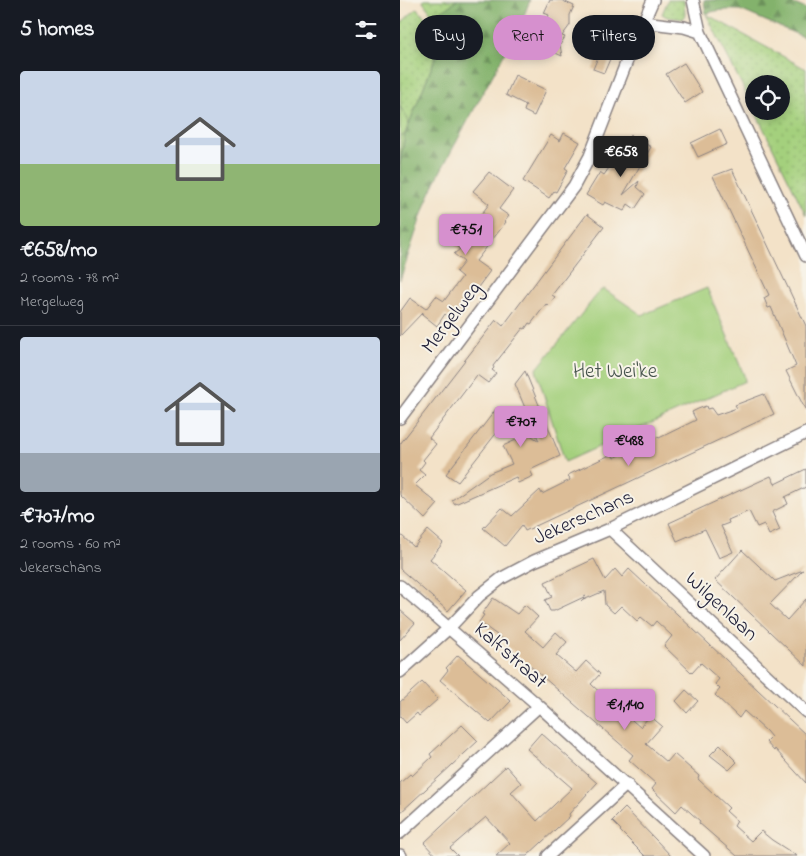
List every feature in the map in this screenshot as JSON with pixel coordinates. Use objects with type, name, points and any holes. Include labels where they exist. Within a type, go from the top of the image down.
[{"type":"street","name":"Mergelweg","points":[[646,15],[653,0]]},
{"type":"street","points":[[693,0],[700,32],[806,256]]},
{"type":"street","points":[[655,23],[684,27],[700,32]]},
{"type":"street","name":"Mergelweg","points":[[400,418],[574,186],[590,156],[628,60]]},
{"type":"street","name":"Jekerschans","points":[[400,672],[449,628],[479,596],[502,578],[534,561],[610,529],[806,433]]},
{"type":"street","name":"Wilgenlaan","points":[[610,529],[806,712]]},
{"type":"street","name":"Kalfstraat","points":[[400,586],[627,784],[704,856]]},
{"type":"street","points":[[400,833],[539,706]]},
{"type":"street","points":[[548,856],[627,784]]},
{"type":"green space","points":[[424,0],[457,0],[451,5],[449,15],[433,15],[423,2]]},
{"type":"green space","points":[[457,0],[530,0],[524,15],[493,15],[493,60],[501,60],[439,174],[426,202],[400,280],[400,165],[405,134],[434,60],[483,60],[483,15],[437,15]]},
{"type":"green space","points":[[668,0],[684,0],[685,15],[682,19],[667,17],[662,14]]},
{"type":"green space","points":[[704,0],[785,0],[806,9],[806,38],[740,10],[710,12],[706,14]]},
{"type":"green space","points":[[417,8],[423,15],[415,15],[415,60],[434,60],[405,134],[400,165],[400,24]]},
{"type":"green space","points":[[706,14],[806,69],[806,215],[759,120],[790,120],[790,75],[745,75],[745,91]]},
{"type":"green space","points":[[400,106],[409,122],[405,134],[400,137]]},
{"type":"green space","name":"Het Wei'ke","points":[[707,288],[745,381],[565,462],[536,370],[600,291],[604,289],[642,315]]},
{"type":"building","points":[[550,0],[561,0],[574,6],[570,15],[570,25],[562,36],[562,15],[544,13]]},
{"type":"building","points":[[597,60],[610,60],[604,73],[593,69]]},
{"type":"building","points":[[684,63],[702,92],[685,103],[666,74]]},
{"type":"building","points":[[515,75],[546,90],[534,116],[524,111],[526,105],[506,95]]},
{"type":"building","points":[[720,129],[727,144],[698,157],[691,143]]},
{"type":"building","points":[[564,133],[580,142],[565,168],[568,170],[556,192],[554,191],[549,198],[523,181],[551,135],[560,141]]},
{"type":"building","points":[[631,135],[651,147],[623,195],[639,181],[637,187],[645,194],[635,209],[628,204],[624,211],[605,202],[603,205],[586,195],[600,172],[604,175],[611,165],[612,167]]},
{"type":"building","points":[[732,169],[806,326],[806,411],[786,371],[796,366],[771,307],[768,308],[764,298],[769,295],[713,176]]},
{"type":"building","points":[[489,172],[513,190],[499,209],[509,216],[506,222],[476,261],[490,271],[453,321],[445,314],[437,326],[422,314],[423,312],[400,336],[400,312],[410,298],[426,309],[436,296],[444,301],[462,277],[456,272],[464,262],[454,254],[460,249],[451,242],[466,218],[474,224],[489,204],[473,191]]},
{"type":"building","points":[[587,214],[604,227],[552,295],[555,297],[548,306],[546,304],[531,324],[529,323],[525,329],[523,328],[493,366],[492,370],[496,373],[488,383],[477,375],[429,438],[436,444],[423,460],[425,462],[419,470],[425,475],[415,485],[438,504],[425,519],[400,495],[400,444],[496,320],[503,326]]},
{"type":"building","points":[[525,371],[560,456],[530,470],[533,476],[518,483],[516,477],[455,504],[452,500],[490,473],[512,464],[503,446],[529,434],[539,441],[515,384]]},
{"type":"building","points":[[764,394],[774,414],[525,531],[522,525],[505,546],[483,528],[502,508],[512,516],[540,490],[542,494],[570,480],[568,475],[612,454],[614,458],[637,447],[635,443],[659,438],[696,420],[692,412],[698,409],[706,406],[707,409],[711,408],[716,415],[737,408],[735,405]]},
{"type":"building","points":[[497,408],[509,417],[458,482],[446,474]]},
{"type":"building","points":[[806,469],[806,487],[785,497],[788,504],[772,512],[780,530],[769,535],[764,524],[757,527],[749,511],[728,520],[729,523],[721,526],[733,552],[719,558],[705,529],[677,541],[669,523],[771,476],[775,484]]},
{"type":"building","points":[[428,530],[443,543],[430,559],[466,590],[448,611],[400,569],[400,534],[414,547]]},
{"type":"building","points":[[742,550],[775,581],[803,570],[770,604],[787,620],[806,599],[806,666],[715,580]]},
{"type":"building","points":[[594,559],[605,580],[615,569],[622,577],[629,569],[806,735],[806,783],[775,749],[774,751],[766,742],[771,737],[766,731],[744,711],[739,718],[715,695],[720,689],[715,684],[719,679],[701,663],[692,673],[664,646],[672,636],[656,621],[652,626],[641,617],[637,621],[621,606],[614,613],[605,605],[604,591],[581,601],[586,596],[554,611],[550,611],[545,600],[552,597],[545,582]]},
{"type":"building","points":[[493,598],[517,614],[525,605],[538,617],[525,631],[543,647],[556,632],[567,642],[556,655],[576,672],[586,661],[600,674],[591,684],[609,701],[618,690],[628,700],[620,710],[640,727],[650,716],[662,726],[646,744],[667,762],[674,754],[699,776],[698,779],[729,808],[726,811],[737,821],[734,826],[751,841],[761,831],[797,856],[737,856],[699,823],[700,821],[682,805],[676,812],[652,789],[656,784],[629,760],[633,755],[506,645],[508,643],[479,622]]},
{"type":"building","points":[[400,610],[415,623],[400,640]]},
{"type":"building","points":[[458,655],[511,701],[490,723],[440,680],[448,670],[446,668]]},
{"type":"building","points":[[422,682],[438,699],[419,716],[417,713],[406,723],[400,716],[400,702]]},
{"type":"building","points":[[686,690],[698,701],[687,713],[676,701]]},
{"type":"building","points":[[462,725],[478,741],[400,813],[400,783],[410,774],[412,776],[432,757],[430,754]]},
{"type":"building","points":[[541,733],[597,783],[569,814],[570,816],[527,856],[496,856],[510,843],[486,817],[450,848],[458,856],[436,856],[424,843],[506,766],[521,783],[511,792],[537,821],[572,788],[527,749]]},
{"type":"building","points":[[720,745],[737,762],[729,770],[710,755]]},
{"type":"building","points":[[625,808],[671,856],[645,856],[620,831],[612,821]]}]
